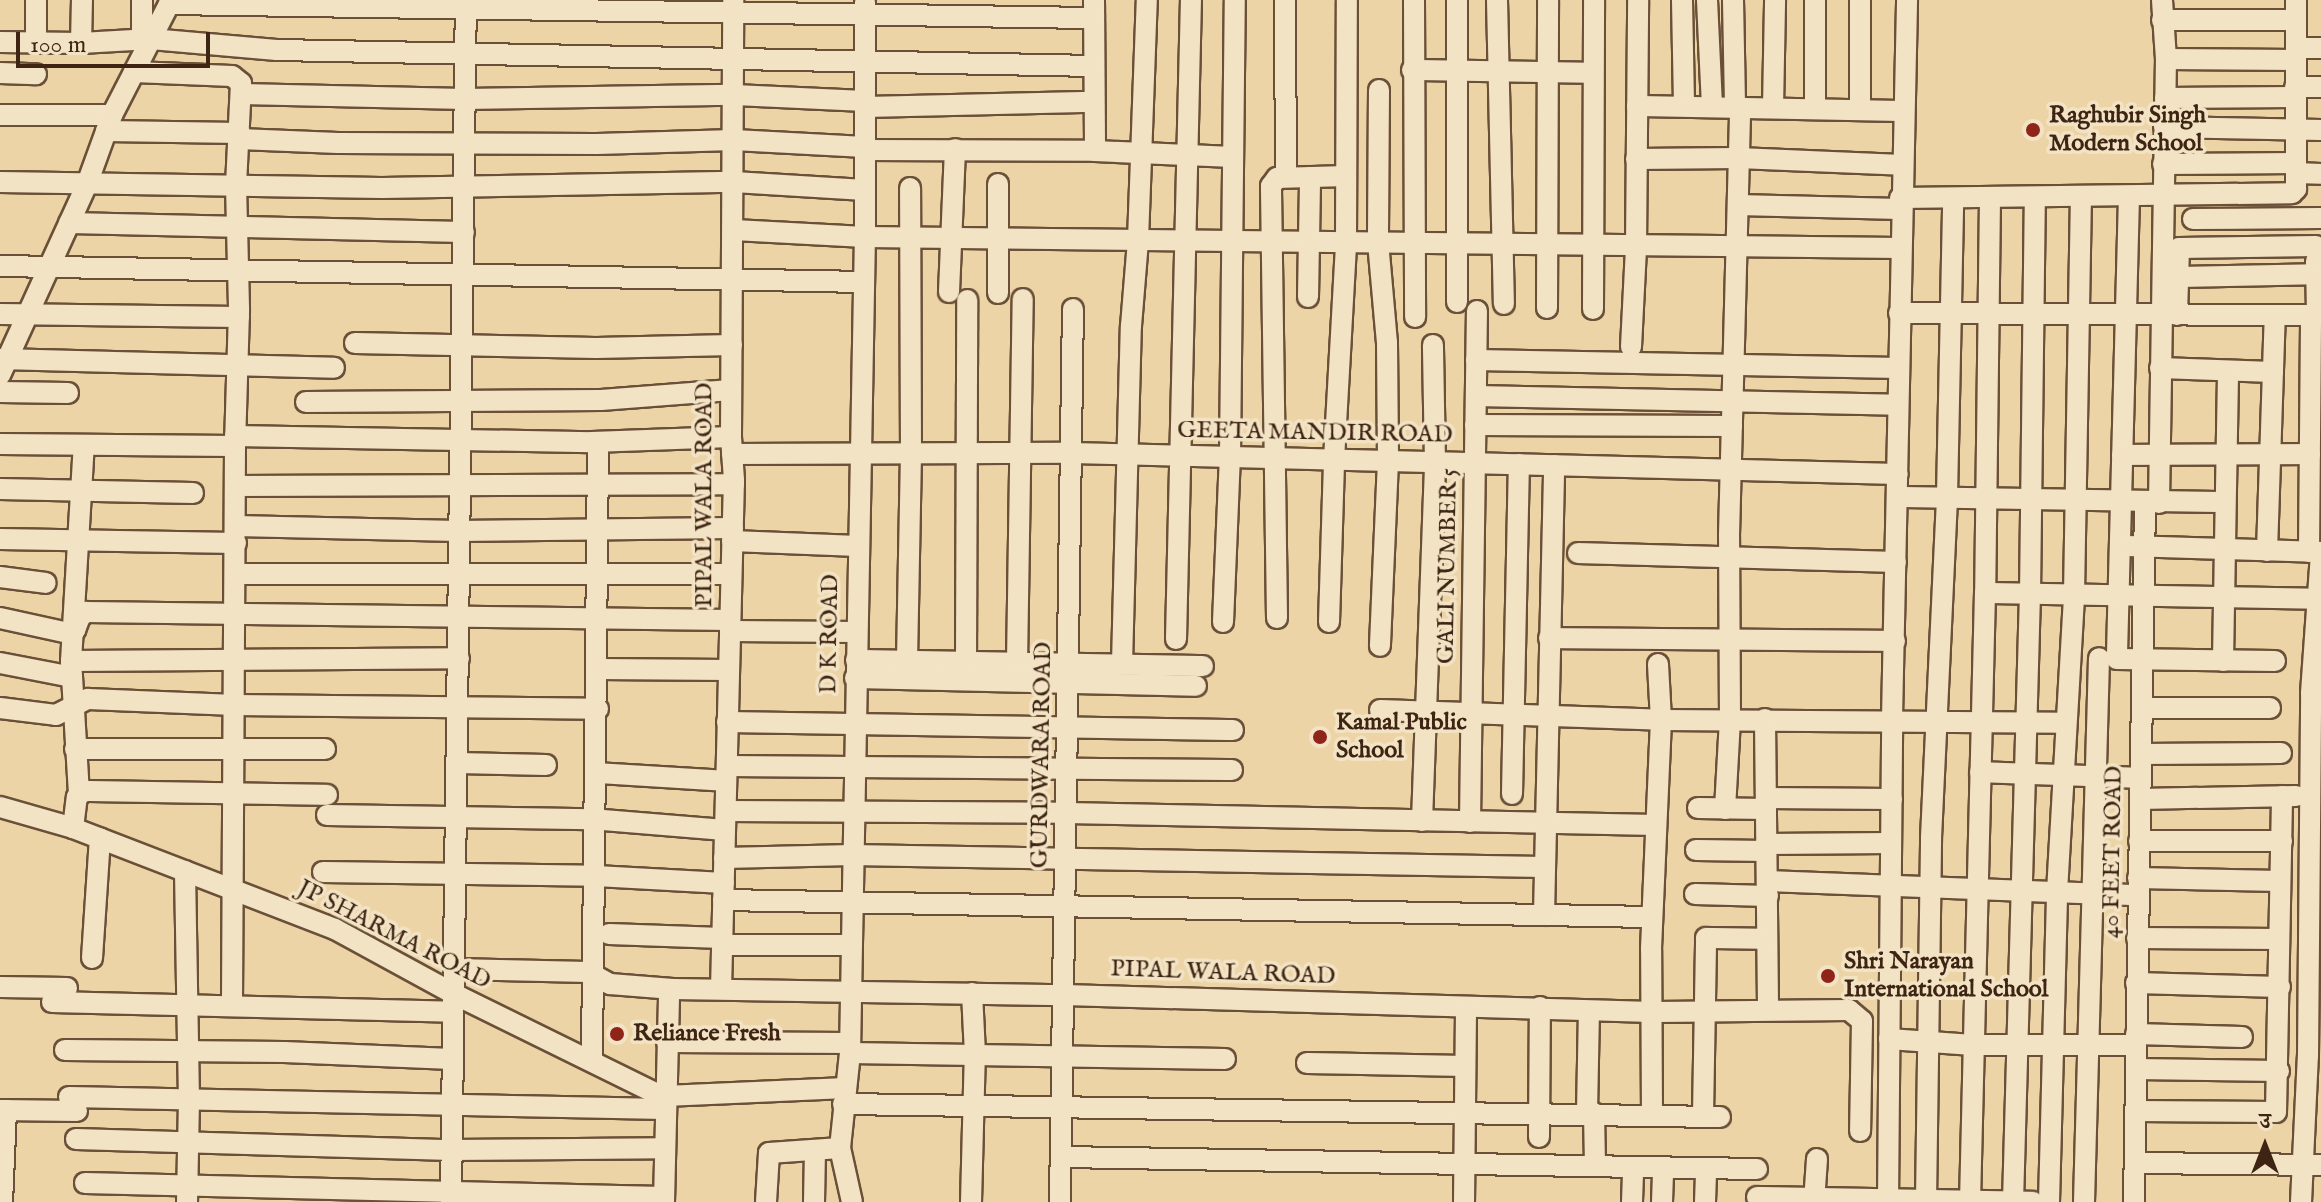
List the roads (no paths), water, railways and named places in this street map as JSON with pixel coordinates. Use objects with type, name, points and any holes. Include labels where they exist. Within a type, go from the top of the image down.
[{"type":"street","points":[[36,0],[36,42]]},
{"type":"street","points":[[81,43],[82,0]]},
{"type":"street","points":[[142,0],[147,40]]},
{"type":"street","points":[[1122,664],[1131,326],[1138,240],[1147,0]]},
{"type":"street","points":[[1176,639],[1191,0]]},
{"type":"street","points":[[1223,622],[1230,457],[1235,0]]},
{"type":"street","points":[[1285,0],[1286,177]]},
{"type":"street","points":[[1329,622],[1346,243],[1347,0]]},
{"type":"street","points":[[1414,0],[1415,317]]},
{"type":"street","points":[[1457,0],[1457,302]]},
{"type":"street","points":[[1497,0],[1504,304]]},
{"type":"street","points":[[1547,308],[1548,0]]},
{"type":"street","points":[[1593,309],[1594,0]]},
{"type":"street","points":[[1631,347],[1636,247],[1638,0]]},
{"type":"street","points":[[1682,0],[1684,106]]},
{"type":"street","points":[[1707,0],[1712,107]]},
{"type":"street","points":[[1725,809],[1730,719],[1731,469],[1738,205],[1733,0]]},
{"type":"street","points":[[1773,108],[1775,0]]},
{"type":"street","points":[[1815,0],[1815,109]]},
{"type":"street","points":[[1860,0],[1860,109]]},
{"type":"street","points":[[1888,1200],[1900,204],[1907,0]]},
{"type":"street","points":[[334,368],[3,365],[87,184],[109,123],[147,40],[170,2],[1094,9],[1095,151]]},
{"type":"street","points":[[451,1198],[466,5]]},
{"type":"street","name":"PIPAL WALA ROAD","points":[[721,989],[734,484],[731,446],[733,5]]},
{"type":"street","name":"D K ROAD","points":[[852,1202],[840,1148],[850,1048],[852,810],[865,237],[865,7]]},
{"type":"street","points":[[1738,205],[1900,204],[1953,198],[2162,196],[2292,193],[2296,189],[2296,10],[2162,10],[2166,59],[2162,196],[2169,315]]},
{"type":"street","points":[[0,42],[147,40],[277,50],[1094,66]]},
{"type":"street","points":[[2166,59],[2296,54],[2321,48]]},
{"type":"street","points":[[1412,70],[1593,73]]},
{"type":"street","points":[[134,72],[232,76],[240,79],[236,185],[239,317],[235,441],[232,1004]]},
{"type":"street","points":[[0,73],[36,74]]},
{"type":"street","points":[[2165,98],[2295,92],[2321,87]]},
{"type":"street","points":[[1379,90],[1378,242],[1387,343],[1388,461],[1380,646]]},
{"type":"street","points":[[241,94],[465,99],[733,95],[865,104],[1094,102]]},
{"type":"street","points":[[1637,106],[1904,111]]},
{"type":"street","points":[[0,115],[240,136],[466,143],[734,140],[865,148],[1095,151],[1233,157]]},
{"type":"street","points":[[2164,127],[2321,130]]},
{"type":"street","points":[[955,149],[951,238],[958,296],[966,454],[966,662]]},
{"type":"street","points":[[1636,159],[1738,158],[1902,165]]},
{"type":"street","points":[[2163,164],[2296,168],[2321,174]]},
{"type":"street","points":[[1277,618],[1272,182],[1286,177],[1346,176]]},
{"type":"street","points":[[1308,297],[1310,177]]},
{"type":"street","points":[[0,182],[465,187],[734,182],[865,190]]},
{"type":"street","points":[[998,184],[998,293]]},
{"type":"street","points":[[907,661],[911,454],[910,188]]},
{"type":"street","points":[[2129,196],[2117,659],[2275,661]]},
{"type":"street","points":[[2013,1202],[2030,595],[2035,197]]},
{"type":"street","points":[[2049,1202],[2057,892],[2074,595],[2081,197]]},
{"type":"street","points":[[1926,1201],[1930,887],[1947,496],[1953,198]]},
{"type":"street","points":[[1970,1201],[1985,593],[1990,198]]},
{"type":"street","points":[[2193,219],[2318,218],[2310,454],[2320,599],[2311,693],[2316,797],[2314,1052],[2311,1165],[2301,1202]]},
{"type":"street","points":[[69,223],[464,232]]},
{"type":"street","points":[[734,230],[865,237],[1230,243],[1900,248]]},
{"type":"street","points":[[2169,315],[2179,248],[2316,246]]},
{"type":"street","points":[[0,266],[238,273],[864,282]]},
{"type":"street","points":[[2177,277],[2316,274]]},
{"type":"street","points":[[1017,663],[1023,299]]},
{"type":"street","name":"GURDWARA ROAD","points":[[1060,1202],[1073,309]]},
{"type":"street","name":"GALI NUMBER 5","points":[[1470,822],[1477,311]]},
{"type":"street","points":[[1899,313],[2316,315]]},
{"type":"street","points":[[0,314],[239,317]]},
{"type":"street","name":"40 FEET ROAD","points":[[2134,1202],[2142,547],[2158,454],[2160,368],[2169,315]]},
{"type":"street","points":[[2267,551],[2275,315]]},
{"type":"street","points":[[355,343],[732,345]]},
{"type":"street","points":[[1422,821],[1435,463],[1433,345]]},
{"type":"street","points":[[1476,360],[1899,368]]},
{"type":"street","points":[[2160,368],[2273,372]]},
{"type":"street","points":[[2223,661],[2222,551],[2228,371]]},
{"type":"street","points":[[306,402],[601,400],[731,390]]},
{"type":"street","points":[[0,392],[68,393]]},
{"type":"street","points":[[1476,396],[1898,405]]},
{"type":"street","points":[[1475,425],[1732,426]]},
{"type":"street","name":"GEETA MANDIR ROAD","points":[[0,444],[459,439],[731,446],[860,454],[1072,453],[1898,474]]},
{"type":"street","points":[[592,1061],[599,619],[598,442]]},
{"type":"street","points":[[73,828],[79,794],[71,669],[84,445]]},
{"type":"street","points":[[2122,455],[2310,454]]},
{"type":"street","points":[[1512,794],[1519,464]]},
{"type":"street","points":[[1544,915],[1554,465]]},
{"type":"street","points":[[235,486],[734,484]]},
{"type":"street","points":[[0,489],[193,493]]},
{"type":"street","points":[[1897,497],[2224,502]]},
{"type":"street","points":[[0,539],[80,540],[599,528],[858,546]]},
{"type":"street","points":[[2118,546],[2317,552]]},
{"type":"street","points":[[1578,553],[1896,562]]},
{"type":"street","points":[[236,574],[731,574]]},
{"type":"street","points":[[0,577],[46,583]]},
{"type":"street","points":[[1985,593],[2320,599]]},
{"type":"street","points":[[73,632],[86,612],[458,620],[599,619],[856,632]]},
{"type":"street","points":[[0,618],[73,632]]},
{"type":"street","points":[[1549,638],[1895,641]]},
{"type":"street","points":[[0,663],[71,669],[236,660],[459,658]]},
{"type":"street","points":[[2084,1202],[2090,893],[2099,658]]},
{"type":"street","points":[[855,669],[907,661],[1017,663],[1069,672],[1122,664],[1200,676],[1069,672],[855,669]]},
{"type":"street","points":[[1652,1115],[1652,917],[1661,720],[1658,664]]},
{"type":"street","points":[[598,669],[729,670]]},
{"type":"street","points":[[0,708],[49,715],[88,699],[235,705],[598,709]]},
{"type":"street","points":[[2142,708],[2270,708]]},
{"type":"street","points":[[1380,710],[1661,720],[1982,719],[2065,723]]},
{"type":"street","points":[[1765,719],[1768,1010]]},
{"type":"street","points":[[727,722],[854,721],[1233,730]]},
{"type":"street","points":[[75,749],[325,749]]},
{"type":"street","points":[[2141,754],[2281,753]]},
{"type":"street","points":[[458,763],[546,765]]},
{"type":"street","points":[[597,773],[726,774],[853,769],[1232,770]]},
{"type":"street","points":[[1980,772],[2094,777],[2140,788],[2316,797]]},
{"type":"street","points":[[79,794],[234,796],[457,816],[596,819],[725,821],[852,810],[1656,825]]},
{"type":"street","points":[[2135,1111],[2275,1114],[2279,1060],[2282,796]]},
{"type":"street","points":[[1698,808],[1892,799]]},
{"type":"street","name":"JP SHARMA ROAD","points":[[0,807],[73,828],[335,929],[453,1003],[592,1061],[665,1101]]},
{"type":"street","points":[[92,958],[100,838]]},
{"type":"street","points":[[2139,841],[2282,841]]},
{"type":"street","points":[[1696,850],[1891,843]]},
{"type":"street","points":[[724,858],[852,855],[1544,867]]},
{"type":"street","points":[[185,871],[188,1194]]},
{"type":"street","points":[[323,872],[596,876],[723,892],[851,900],[1652,917]]},
{"type":"street","points":[[1695,894],[1891,884],[2090,893],[2138,887],[2280,881]]},
{"type":"street","points":[[609,934],[722,942],[851,945]]},
{"type":"street","points":[[2,1202],[3,1110],[73,1104],[189,1099],[451,1103],[844,1096],[974,1105],[1712,1116],[1714,1010],[1706,938],[1767,939]]},
{"type":"street","points":[[2137,938],[2279,939]]},
{"type":"street","name":"PIPAL WALA ROAD","points":[[454,969],[594,973],[610,984],[673,989],[1065,995],[1540,1007],[1589,1011],[1849,1010],[1862,1021],[1860,1131]]},
{"type":"street","points":[[2136,983],[2280,987]]},
{"type":"street","points":[[0,987],[60,995],[188,1003],[453,1003]]},
{"type":"street","points":[[85,1183],[188,1194],[664,1200],[669,994],[673,989]]},
{"type":"street","points":[[971,1202],[975,1054],[972,993]]},
{"type":"street","points":[[1464,1202],[1466,1007]]},
{"type":"street","points":[[1539,1137],[1540,1007]]},
{"type":"street","points":[[1589,1011],[1590,1113],[1595,1166]]},
{"type":"street","points":[[1889,1039],[2051,1046],[2136,1039],[2242,1037]]},
{"type":"street","points":[[667,1042],[975,1054],[1225,1059]]},
{"type":"street","points":[[65,1050],[284,1052],[452,1059]]},
{"type":"street","points":[[2136,1069],[2279,1060],[2314,1052]]},
{"type":"street","points":[[1307,1063],[1465,1066]]},
{"type":"street","points":[[76,1139],[451,1150],[664,1148]]},
{"type":"street","points":[[766,1202],[769,1153],[840,1148]]},
{"type":"street","points":[[814,1202],[815,1150]]},
{"type":"street","points":[[1062,1157],[1663,1168],[1757,1164],[1758,1200],[2033,1202]]},
{"type":"street","points":[[1814,1200],[1817,1159]]},
{"type":"street","points":[[2135,1163],[2311,1165]]},
{"type":"street","points":[[1632,1202],[1633,1167]]},
{"type":"street","points":[[1662,1202],[1663,1168]]},
{"type":"street","points":[[1705,1202],[1706,1168]]},
{"type":"street","points":[[1858,1176],[1858,1200]]},
{"type":"place","name":"Raghubir Singh Modern School","points":[[2033,130]]},
{"type":"place","name":"Kamal Public School","points":[[1320,737]]},
{"type":"place","name":"Shri Narayan International School","points":[[1828,976]]},
{"type":"place","name":"Reliance Fresh","points":[[617,1034]]}]
